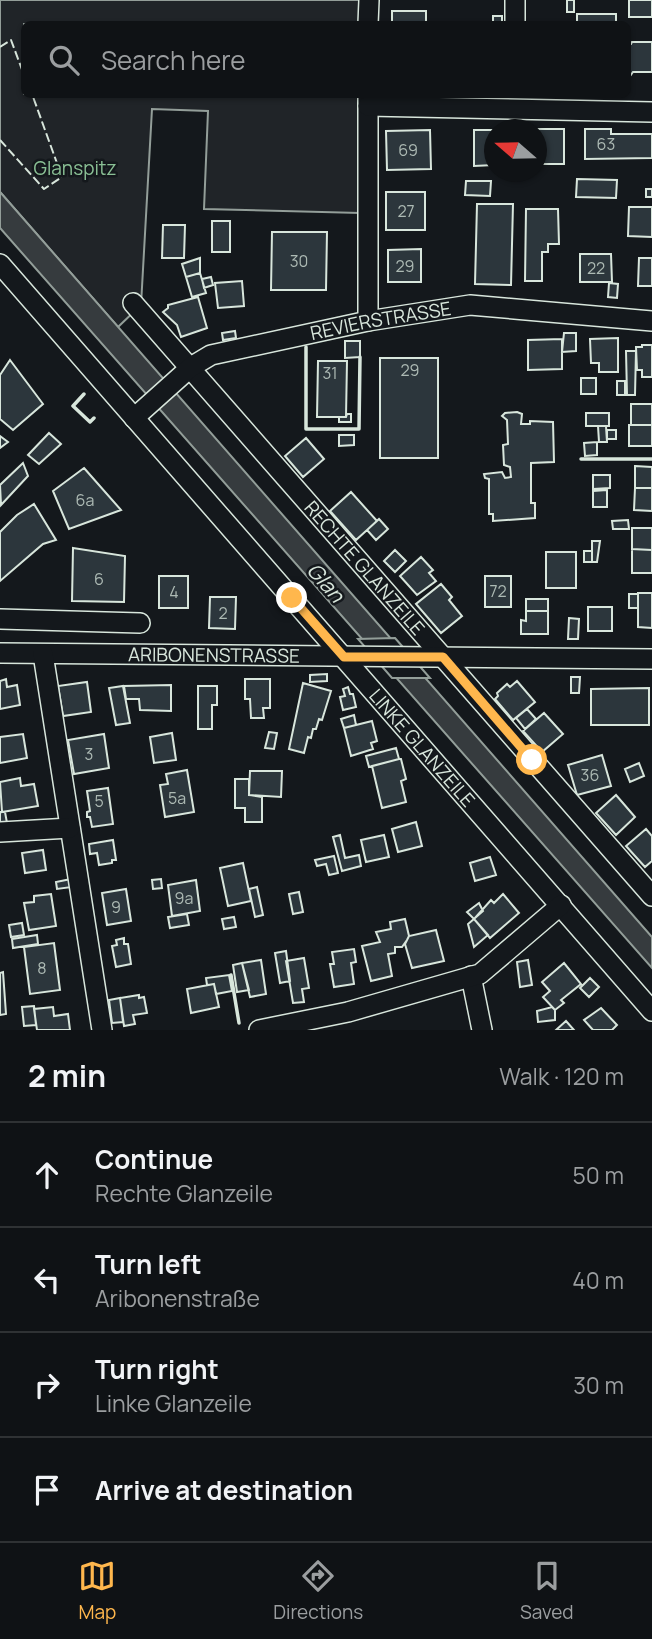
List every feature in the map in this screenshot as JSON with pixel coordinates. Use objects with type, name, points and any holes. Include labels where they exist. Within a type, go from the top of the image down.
[{"type":"street","points":[[368,21],[369,0]]},
{"type":"street","points":[[515,0],[515,21]]},
{"type":"street","points":[[368,321],[368,100],[514,102],[652,113]]},
{"type":"street","name":"LINKE GLANZEILE","points":[[0,264],[140,412],[652,1011]]},
{"type":"street","name":"RECHTE GLANZEILE","points":[[133,303],[184,373],[652,896]]},
{"type":"street","name":"REVIERSTRASSE","points":[[140,412],[184,373],[211,355],[368,321],[470,305],[652,321]]},
{"type":"street","points":[[38,615],[41,654],[102,1030]]},
{"type":"street","points":[[0,619],[38,615],[140,623]]},
{"type":"street","name":"ARIBONENSTRASSE","points":[[0,653],[652,659]]},
{"type":"street","points":[[0,832],[70,828]]},
{"type":"street","points":[[259,1030],[348,1012],[480,974],[561,905]]},
{"type":"street","points":[[471,976],[482,1030]]},
{"type":"green space","name":"Glanspitz","points":[[0,0],[362,0],[361,21],[21,21],[21,98],[361,98],[360,213],[204,209],[208,111],[152,109],[141,305],[118,327],[0,192]]},
{"type":"water","name":"Glan","points":[[0,192],[652,937],[652,968],[0,228]]},
{"type":"pier","points":[[395,638],[430,678],[392,678],[358,639]]},
{"type":"building","points":[[567,0],[574,0],[574,12],[567,12]]},
{"type":"building","points":[[629,0],[652,0],[652,17],[629,17]]},
{"type":"building","points":[[392,11],[426,11],[426,21],[392,21]]},
{"type":"building","points":[[577,14],[616,14],[616,21],[577,21]]},
{"type":"building","points":[[493,16],[502,16],[502,21],[493,21]]},
{"type":"building","points":[[652,42],[652,72],[633,72],[631,75],[631,44]]},
{"type":"building","points":[[547,129],[564,129],[564,164],[547,164]]},
{"type":"building","points":[[585,129],[611,129],[611,134],[652,134],[652,158],[585,159]]},
{"type":"building","points":[[430,130],[431,169],[387,170],[386,131]]},
{"type":"building","points":[[474,130],[484,130],[484,166],[474,166]]},
{"type":"building","points":[[577,179],[617,180],[616,198],[576,197]]},
{"type":"building","points":[[466,181],[491,182],[490,196],[465,195]]},
{"type":"building","points":[[646,189],[652,189],[652,197],[646,197]]},
{"type":"building","points":[[386,192],[425,192],[425,230],[386,230]]},
{"type":"building","points":[[477,204],[513,204],[511,285],[475,284]]},
{"type":"building","points":[[629,207],[652,207],[652,237],[628,236]]},
{"type":"building","points":[[526,209],[558,209],[559,244],[548,244],[548,252],[542,252],[542,281],[525,281]]},
{"type":"building","points":[[212,221],[230,221],[230,252],[212,252]]},
{"type":"building","points":[[163,225],[185,225],[184,258],[162,258]]},
{"type":"building","points":[[272,232],[327,232],[326,290],[271,290]]},
{"type":"building","points":[[421,249],[421,282],[388,282],[388,250]]},
{"type":"building","points":[[580,254],[611,254],[612,282],[580,282]]},
{"type":"building","points":[[200,258],[200,273],[186,277],[182,264]]},
{"type":"building","points":[[639,258],[652,258],[652,286],[638,286]]},
{"type":"building","points":[[200,273],[206,293],[192,297],[186,277]]},
{"type":"building","points":[[211,277],[213,285],[204,288],[202,279]]},
{"type":"building","points":[[242,281],[244,306],[218,308],[215,283]]},
{"type":"building","points":[[609,283],[618,284],[617,298],[608,297]]},
{"type":"building","points":[[198,297],[207,328],[181,337],[177,325],[163,312],[168,305]]},
{"type":"building","points":[[235,331],[236,338],[223,340],[222,333]]},
{"type":"building","points":[[564,333],[576,333],[576,351],[562,352]]},
{"type":"building","points":[[618,338],[618,372],[599,372],[599,363],[591,363],[590,339]]},
{"type":"building","points":[[562,339],[562,369],[528,370],[528,340]]},
{"type":"building","points":[[345,341],[360,341],[360,357],[345,358]]},
{"type":"building","points":[[652,345],[652,377],[642,377],[642,370],[637,370],[636,347]]},
{"type":"building","points":[[626,351],[636,351],[635,395],[627,395]]},
{"type":"building","points":[[380,358],[438,358],[438,458],[380,458]]},
{"type":"building","points":[[10,360],[43,404],[13,430],[0,419],[0,375]]},
{"type":"building","points":[[318,361],[347,361],[346,417],[317,417]]},
{"type":"building","points":[[581,378],[596,378],[596,394],[581,394]]},
{"type":"building","points":[[617,381],[625,381],[625,395],[617,395]]},
{"type":"building","points":[[631,404],[652,404],[652,425],[631,425]]},
{"type":"building","points":[[505,413],[522,414],[521,424],[530,424],[530,421],[553,422],[554,462],[531,463],[531,503],[535,503],[535,518],[493,521],[493,514],[489,514],[489,479],[485,478],[484,474],[502,472],[505,478],[511,477],[510,467],[504,465],[503,445],[508,444],[507,420],[502,416]]},
{"type":"building","points":[[586,413],[609,413],[609,426],[586,426]]},
{"type":"building","points":[[351,414],[351,422],[339,422],[339,417],[346,417]]},
{"type":"building","points":[[629,425],[652,425],[652,446],[629,446]]},
{"type":"building","points":[[598,426],[606,426],[607,442],[599,442]]},
{"type":"building","points":[[607,430],[616,430],[616,439],[607,439]]},
{"type":"building","points":[[49,433],[61,444],[39,464],[28,455]]},
{"type":"building","points":[[339,435],[354,435],[354,445],[339,446]]},
{"type":"building","points":[[0,436],[8,442],[0,448]]},
{"type":"building","points":[[306,438],[324,459],[303,477],[285,456]]},
{"type":"building","points":[[597,442],[597,455],[585,456],[584,443]]},
{"type":"building","points":[[23,463],[28,476],[1,505],[0,485]]},
{"type":"building","points":[[635,466],[652,467],[652,488],[635,488]]},
{"type":"building","points":[[84,468],[121,510],[69,529],[53,491]]},
{"type":"building","points":[[593,475],[610,475],[610,488],[593,489]]},
{"type":"building","points":[[635,488],[652,488],[652,511],[634,510]]},
{"type":"building","points":[[607,490],[607,507],[593,507],[593,491]]},
{"type":"building","points":[[351,492],[377,521],[356,540],[330,511]]},
{"type":"building","points":[[34,504],[56,540],[43,544],[0,581],[0,532],[17,515]]},
{"type":"building","points":[[379,519],[388,529],[376,540],[367,530]]},
{"type":"building","points":[[628,520],[629,529],[613,529],[612,521]]},
{"type":"building","points":[[632,528],[652,528],[652,550],[632,549]]},
{"type":"building","points":[[592,541],[600,541],[597,562],[592,562]]},
{"type":"building","points":[[73,548],[125,556],[124,602],[72,601]]},
{"type":"building","points":[[632,549],[652,550],[652,573],[632,573]]},
{"type":"building","points":[[395,550],[406,561],[395,572],[384,561]]},
{"type":"building","points":[[584,551],[592,551],[592,562],[584,562]]},
{"type":"building","points":[[546,552],[576,552],[576,588],[546,588]]},
{"type":"building","points":[[421,557],[433,570],[429,573],[436,581],[417,595],[400,576]]},
{"type":"building","points":[[159,576],[188,576],[188,608],[159,608]]},
{"type":"building","points":[[485,576],[511,576],[511,607],[485,607]]},
{"type":"building","points":[[441,584],[462,616],[441,633],[416,604]]},
{"type":"building","points":[[638,593],[652,593],[652,628],[638,627]]},
{"type":"building","points":[[629,594],[638,594],[638,608],[629,608]]},
{"type":"building","points":[[210,597],[236,597],[235,629],[209,628]]},
{"type":"building","points":[[526,599],[548,599],[548,611],[526,611]]},
{"type":"building","points":[[588,607],[612,607],[612,631],[588,631]]},
{"type":"building","points":[[526,611],[548,611],[548,634],[521,634],[521,620],[526,621]]},
{"type":"building","points":[[569,618],[579,619],[578,639],[568,639]]},
{"type":"building","points":[[327,674],[327,681],[310,682],[310,675]]},
{"type":"building","points":[[571,677],[580,677],[579,693],[571,693]]},
{"type":"building","points":[[6,679],[7,687],[17,685],[20,705],[0,709],[0,681]]},
{"type":"building","points":[[245,679],[270,679],[270,708],[263,708],[264,718],[251,718],[250,699],[245,699]]},
{"type":"building","points":[[517,681],[535,702],[513,720],[495,699],[497,693],[507,684],[510,687]]},
{"type":"building","points":[[87,682],[91,712],[63,716],[58,686]]},
{"type":"building","points":[[303,683],[331,691],[322,720],[319,719],[311,738],[308,737],[304,753],[289,749]]},
{"type":"building","points":[[171,685],[171,711],[140,710],[139,699],[126,699],[124,686]]},
{"type":"building","points":[[123,686],[130,723],[116,725],[109,688]]},
{"type":"building","points":[[198,686],[217,686],[217,705],[212,705],[212,729],[198,729]]},
{"type":"building","points":[[348,687],[356,707],[343,710],[340,697],[345,696],[343,689]]},
{"type":"building","points":[[649,688],[649,725],[591,725],[591,689]]},
{"type":"building","points":[[527,709],[536,719],[525,729],[516,718]]},
{"type":"building","points":[[544,713],[563,734],[542,752],[523,731]]},
{"type":"building","points":[[354,715],[356,725],[344,728],[341,719]]},
{"type":"building","points":[[372,721],[377,741],[371,743],[373,749],[351,756],[344,728]]},
{"type":"building","points":[[269,732],[277,733],[274,749],[265,748]]},
{"type":"building","points":[[172,733],[176,760],[154,763],[150,737]]},
{"type":"building","points":[[23,734],[27,758],[0,763],[0,737]]},
{"type":"building","points":[[104,734],[109,768],[74,774],[68,740]]},
{"type":"building","points":[[396,748],[399,759],[369,767],[366,756]]},
{"type":"building","points":[[602,755],[611,786],[577,795],[568,765]]},
{"type":"building","points":[[401,759],[406,779],[401,781],[406,802],[382,808],[372,766]]},
{"type":"building","points":[[639,763],[644,776],[630,782],[625,769]]},
{"type":"building","points":[[187,770],[194,812],[165,817],[160,785],[168,784],[166,774]]},
{"type":"building","points":[[250,771],[282,771],[281,797],[249,795]]},
{"type":"building","points":[[20,778],[21,786],[34,784],[38,806],[2,812],[0,782]]},
{"type":"building","points":[[235,779],[249,779],[249,795],[262,797],[262,822],[245,822],[245,808],[235,808]]},
{"type":"building","points":[[108,788],[113,824],[92,827],[90,817],[87,817],[87,812],[90,811],[87,791]]},
{"type":"building","points":[[616,795],[635,817],[616,835],[596,813]]},
{"type":"building","points":[[0,812],[5,812],[7,823],[0,824]]},
{"type":"building","points":[[416,822],[422,846],[398,852],[392,829]]},
{"type":"building","points":[[646,829],[652,836],[652,861],[645,867],[626,846]]},
{"type":"building","points":[[340,835],[345,858],[359,855],[361,866],[342,871],[333,837]]},
{"type":"building","points":[[384,835],[389,857],[366,862],[361,840]]},
{"type":"building","points":[[113,840],[116,860],[99,865],[97,853],[90,854],[89,844]]},
{"type":"building","points":[[43,850],[46,870],[25,873],[22,853]]},
{"type":"building","points":[[334,856],[338,873],[329,875],[326,864],[317,866],[315,860]]},
{"type":"building","points":[[490,857],[496,875],[475,881],[470,863]]},
{"type":"building","points":[[243,863],[251,901],[228,906],[220,868]]},
{"type":"building","points":[[71,879],[72,887],[57,889],[56,882]]},
{"type":"building","points":[[161,879],[162,888],[153,889],[152,880]]},
{"type":"building","points":[[196,880],[200,911],[172,916],[168,885]]},
{"type":"building","points":[[257,887],[263,915],[255,917],[249,889]]},
{"type":"building","points":[[126,889],[131,921],[107,925],[102,893]]},
{"type":"building","points":[[299,892],[303,912],[293,914],[289,894]]},
{"type":"building","points":[[51,894],[56,926],[29,930],[24,903],[34,902],[34,896]]},
{"type":"building","points":[[503,894],[519,913],[490,938],[474,919],[491,900],[494,903]]},
{"type":"building","points":[[479,903],[483,911],[474,919],[467,912]]},
{"type":"building","points":[[187,914],[189,925],[170,928],[168,917]]},
{"type":"building","points":[[234,917],[236,927],[224,929],[222,919]]},
{"type":"building","points":[[405,919],[409,936],[402,947],[395,947],[395,953],[388,954],[392,976],[371,981],[362,946],[380,942],[376,932],[391,929],[390,922]]},
{"type":"building","points":[[474,919],[488,935],[474,947],[468,924]]},
{"type":"building","points":[[22,923],[24,935],[11,937],[9,925]]},
{"type":"building","points":[[436,930],[444,961],[412,968],[405,944],[409,936]]},
{"type":"building","points":[[37,935],[38,944],[13,948],[12,939]]},
{"type":"building","points":[[124,938],[124,944],[128,944],[131,964],[116,967],[112,946],[117,945],[116,940]]},
{"type":"building","points":[[54,943],[60,990],[30,994],[24,947]]},
{"type":"building","points":[[354,949],[356,962],[351,963],[354,984],[334,987],[330,964],[334,964],[332,952]]},
{"type":"building","points":[[286,951],[290,981],[280,983],[275,953]]},
{"type":"building","points":[[304,958],[309,988],[302,989],[304,1002],[293,1003],[286,961]]},
{"type":"building","points":[[261,960],[266,994],[250,997],[242,963]]},
{"type":"building","points":[[528,960],[532,985],[520,987],[517,962]]},
{"type":"building","points":[[242,963],[249,990],[237,992],[233,965]]},
{"type":"building","points":[[564,963],[581,984],[561,1000],[564,1003],[555,1010],[543,997],[550,991],[542,982]]},
{"type":"building","points":[[3,972],[6,1014],[0,1015],[0,973]]},
{"type":"building","points":[[229,975],[232,991],[216,994],[214,984],[207,985],[206,978]]},
{"type":"building","points":[[590,978],[599,987],[589,997],[580,988]]},
{"type":"building","points":[[214,984],[219,1007],[191,1013],[187,989]]},
{"type":"building","points":[[139,995],[139,998],[144,997],[147,1013],[133,1015],[135,1024],[124,1026],[120,998]]},
{"type":"building","points":[[120,998],[123,1022],[112,1023],[109,1000]]},
{"type":"building","points":[[34,1006],[36,1025],[24,1026],[22,1007]]},
{"type":"building","points":[[53,1007],[54,1016],[68,1014],[70,1030],[37,1030],[34,1009]]},
{"type":"building","points":[[552,1007],[555,1010],[555,1020],[538,1022],[537,1011]]},
{"type":"building","points":[[601,1008],[617,1025],[612,1030],[593,1030],[584,1020]]},
{"type":"building","points":[[566,1021],[574,1030],[556,1030]]},
{"type":"fence","points":[[0,47],[11,40],[21,67]]},
{"type":"fence","points":[[0,140],[44,189],[62,177],[33,98]]},
{"type":"wall","points":[[306,347],[306,429],[359,429],[360,357]]},
{"type":"wall","points":[[84,394],[73,406],[90,422],[94,418]]},
{"type":"wall","points":[[581,459],[652,459]]},
{"type":"wall","points":[[231,975],[239,1023]]},
{"type":"route","points":[[292,598],[344,657],[443,657],[532,760]]}]
